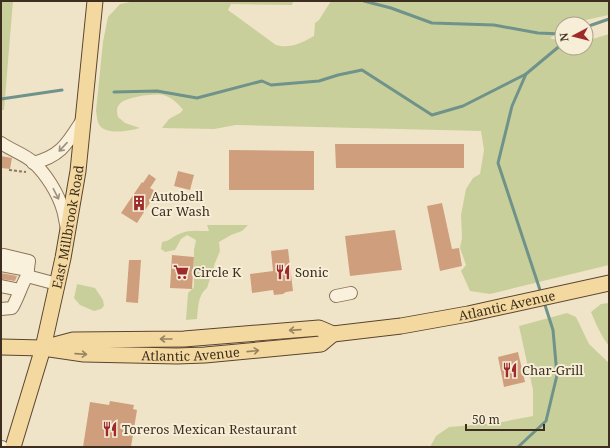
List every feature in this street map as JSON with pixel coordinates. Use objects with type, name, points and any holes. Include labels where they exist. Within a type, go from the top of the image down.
[{"type":"main road","name":"East Millbrook Road","points":[[13,447],[43,348],[68,231],[78,172],[95,1]]},
{"type":"main road","name":"Atlantic Avenue","points":[[1,347],[43,348],[84,354],[205,355],[321,344],[333,334],[401,326],[443,319],[609,283]]},
{"type":"lane","points":[[30,167],[55,155],[64,148],[83,119]]},
{"type":"lane","points":[[1,143],[23,155],[30,167],[48,180],[63,210],[68,231]]},
{"type":"lane","points":[[1,256],[4,255],[29,261],[27,273],[12,308],[1,309]]},
{"type":"lane","points":[[1,265],[57,284]]},
{"type":"lane","points":[[1,286],[20,290]]},
{"type":"lane","points":[[336,296],[351,293]]},
{"type":"path","points":[[9,170],[30,167]]},
{"type":"green space","points":[[1,1],[13,1],[4,110],[1,110]]},
{"type":"green space","points":[[135,1],[292,1],[292,5],[231,4],[228,10],[276,45],[291,46],[314,36],[315,23],[319,20],[331,1],[609,1],[609,15],[594,18],[594,16],[554,16],[554,36],[550,38],[554,39],[554,56],[594,56],[594,39],[609,34],[609,265],[490,294],[470,291],[461,271],[466,265],[460,248],[462,238],[461,215],[466,189],[473,178],[480,174],[484,150],[481,131],[236,125],[214,129],[162,128],[169,119],[183,110],[172,99],[163,95],[147,95],[133,98],[122,102],[118,106],[118,117],[125,123],[140,128],[119,132],[103,129],[98,123],[96,111],[103,42],[108,17],[120,4]]},
{"type":"green space","points":[[207,225],[248,225],[242,231],[219,242],[220,251],[207,288],[200,298],[197,319],[186,320],[188,293],[194,287],[194,250],[196,240],[187,235],[181,239],[175,250],[165,252],[161,249],[162,242],[185,232],[209,231]]},
{"type":"green space","points":[[77,284],[95,288],[103,300],[104,306],[101,309],[94,311],[80,305],[74,298]]},
{"type":"green space","points":[[609,303],[609,346],[601,334],[591,312],[601,304]]},
{"type":"green space","points":[[567,313],[576,317],[589,344],[609,363],[609,447],[430,447],[436,436],[449,427],[497,423],[533,416],[533,390],[519,326]]},
{"type":"building","points":[[335,144],[464,144],[464,168],[336,168]]},
{"type":"building","points":[[229,150],[314,151],[314,190],[229,190]]},
{"type":"building","points":[[1,156],[12,158],[10,169],[1,168]]},
{"type":"building","points":[[178,171],[194,175],[190,190],[174,186]]},
{"type":"building","name":"Autobell Car Wash","points":[[149,174],[156,179],[150,188],[157,192],[137,223],[121,213]]},
{"type":"building","points":[[442,203],[452,249],[459,248],[462,266],[440,271],[427,206]]},
{"type":"building","points":[[395,230],[402,270],[350,276],[345,236]]},
{"type":"building","points":[[288,249],[293,291],[274,295],[273,290],[252,293],[250,274],[273,271],[271,251]]},
{"type":"building","points":[[172,255],[194,257],[192,289],[170,288]]},
{"type":"building","points":[[129,260],[141,260],[138,303],[126,302]]},
{"type":"building","points":[[1,273],[17,276],[15,281],[1,279]]},
{"type":"building","points":[[518,352],[525,382],[504,387],[498,357]]},
{"type":"building","name":"Toreros Mexican Restaurant","points":[[110,401],[134,405],[133,409],[137,410],[131,447],[83,447],[90,402],[109,405]]},
{"type":"waterway","points":[[364,1],[391,8],[432,23],[494,25],[538,33],[554,34]]},
{"type":"waterway","points":[[594,24],[609,19]]},
{"type":"waterway","points":[[114,92],[157,91],[197,98],[262,81],[271,85],[319,81],[362,70],[432,115],[463,106],[526,74],[554,51]]},
{"type":"waterway","points":[[526,74],[512,106],[498,163],[541,293]]},
{"type":"waterway","points":[[1,99],[62,90]]},
{"type":"waterway","points":[[518,447],[546,421],[557,375],[553,330],[544,302]]},
{"type":"place","name":"Autobell Car Wash","points":[[139,203]]},
{"type":"place","name":"Circle K","points":[[181,272]]},
{"type":"place","name":"Sonic","points":[[283,272]]},
{"type":"place","name":"Char-Grill","points":[[510,370]]},
{"type":"place","name":"Toreros Mexican Restaurant","points":[[110,429]]}]
